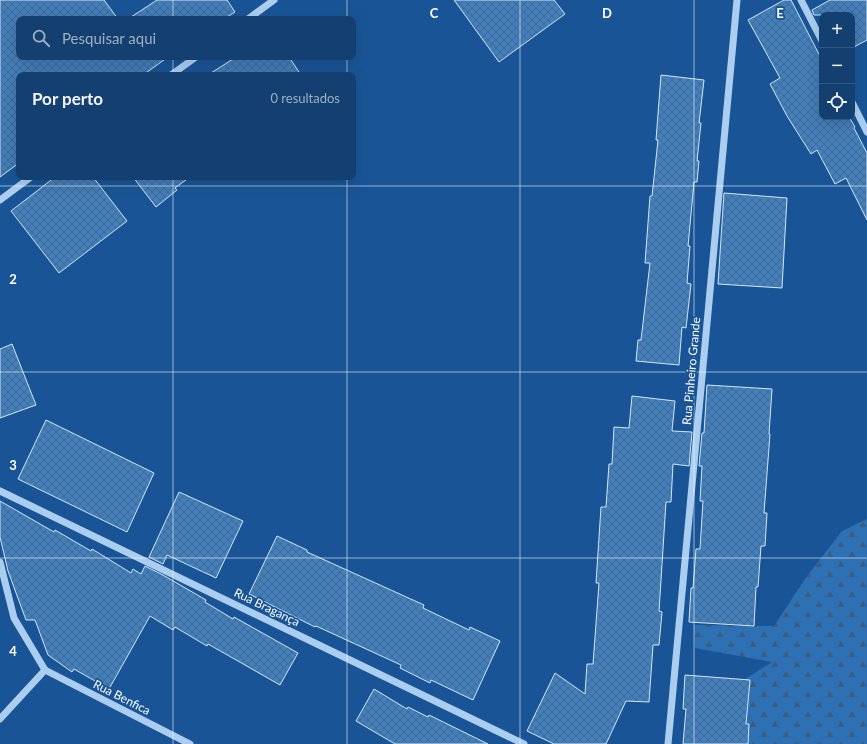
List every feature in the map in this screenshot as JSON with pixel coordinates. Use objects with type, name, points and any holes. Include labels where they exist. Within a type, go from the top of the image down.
[{"type":"street","points":[[252,16],[274,0]]},
{"type":"street","name":"Rua Pinheiro Grande","points":[[668,744],[737,0]]},
{"type":"street","points":[[802,0],[819,35]]},
{"type":"street","points":[[176,72],[192,60]]},
{"type":"street","points":[[855,108],[867,132]]},
{"type":"street","points":[[0,200],[28,180]]},
{"type":"street","name":"Rua Bragança","points":[[0,491],[524,744]]},
{"type":"street","points":[[0,562],[14,618],[45,670],[0,719]]},
{"type":"street","name":"Rua Benfica","points":[[45,670],[190,744]]},
{"type":"green space","points":[[867,519],[867,744],[743,744],[736,685],[772,662],[695,648],[694,625],[774,626],[807,576],[842,531]]},
{"type":"building","points":[[0,0],[104,0],[116,16],[16,16],[16,60],[164,60],[147,72],[16,72],[16,165],[0,177]]},
{"type":"building","points":[[157,0],[227,0],[235,12],[229,16],[133,16]]},
{"type":"building","points":[[454,0],[554,0],[565,14],[499,62]]},
{"type":"building","points":[[784,0],[791,0],[819,54],[819,120],[851,120],[867,153],[867,220],[846,178],[835,184],[817,150],[811,154],[787,116],[770,84],[780,78],[748,20]]},
{"type":"building","points":[[830,0],[867,0],[867,40],[855,46],[855,12],[819,12],[819,15],[814,15],[812,10]]},
{"type":"building","points":[[231,60],[291,60],[299,72],[213,72]]},
{"type":"building","points":[[661,75],[704,80],[699,123],[701,123],[697,161],[699,161],[697,182],[694,182],[688,246],[690,246],[687,283],[691,284],[686,328],[682,327],[679,365],[636,361],[638,340],[641,340],[650,263],[645,263],[650,196],[652,196],[658,140],[656,140]]},
{"type":"building","points":[[51,180],[95,180],[127,221],[59,273],[11,211]]},
{"type":"building","points":[[135,180],[186,180],[175,188],[177,190],[156,207]]},
{"type":"building","points":[[724,193],[787,198],[782,288],[718,284]]},
{"type":"building","points":[[12,344],[36,405],[0,418],[0,349]]},
{"type":"building","points":[[707,385],[772,389],[764,513],[767,513],[765,546],[761,546],[758,587],[756,587],[754,626],[689,622],[691,588],[693,588],[696,549],[700,549],[703,501],[700,501],[702,466],[699,466],[702,433],[704,433]]},
{"type":"building","points":[[632,396],[675,401],[672,431],[692,432],[689,466],[673,464],[671,502],[666,502],[659,611],[662,612],[659,645],[653,645],[649,702],[626,701],[606,744],[554,744],[527,731],[555,673],[585,694],[587,664],[593,664],[599,583],[596,583],[601,507],[606,507],[609,464],[612,464],[614,427],[629,428]]},
{"type":"building","points":[[46,420],[154,473],[127,532],[18,479]]},
{"type":"building","points":[[179,492],[243,521],[216,578],[167,555],[163,564],[149,557]]},
{"type":"building","points":[[0,501],[54,532],[55,530],[91,551],[92,549],[131,573],[133,569],[141,574],[145,566],[163,575],[206,600],[205,602],[233,619],[234,617],[298,653],[280,685],[208,644],[207,646],[175,627],[173,630],[150,616],[109,689],[74,669],[72,672],[48,655],[35,620],[26,620],[8,571],[0,537]]},
{"type":"building","points":[[277,536],[307,550],[307,552],[424,605],[423,608],[469,630],[470,627],[500,641],[473,700],[431,680],[430,683],[400,668],[401,665],[316,626],[315,627],[249,594]]},
{"type":"building","points":[[685,675],[750,680],[746,724],[749,724],[748,744],[683,744],[686,709],[683,709]]},
{"type":"building","points":[[374,689],[407,709],[408,707],[428,717],[429,715],[488,744],[395,744],[356,721]]}]
